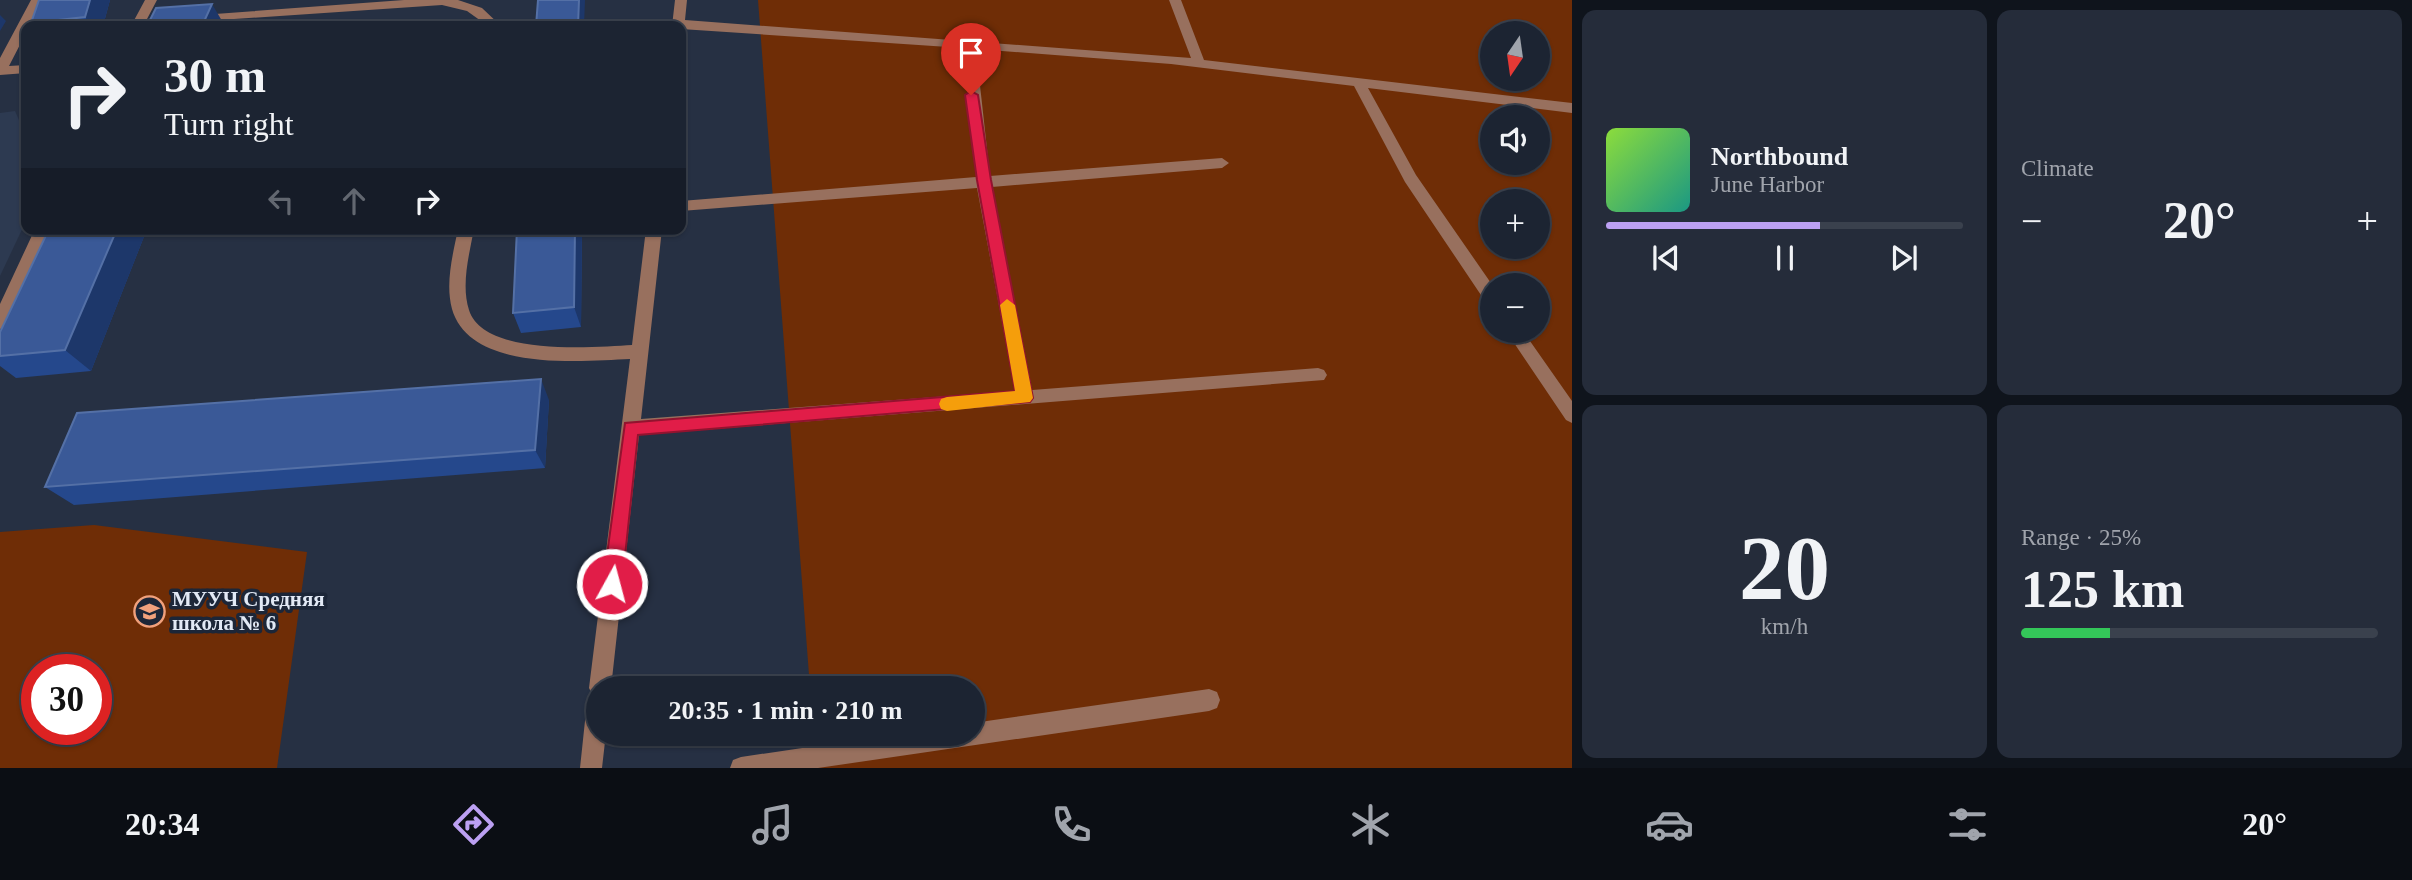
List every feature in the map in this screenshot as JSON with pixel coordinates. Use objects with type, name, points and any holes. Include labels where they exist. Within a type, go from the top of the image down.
[{"type":"street","points":[[26,21],[37,0]]},
{"type":"street","points":[[140,21],[151,0]]},
{"type":"street","points":[[678,21],[681,0]]},
{"type":"street","points":[[1175,0],[1199,63]]},
{"type":"street","points":[[189,21],[442,1],[482,11],[491,21]]},
{"type":"street","points":[[686,26],[1199,63],[1572,108]]},
{"type":"street","points":[[0,71],[21,31]]},
{"type":"street","points":[[969,45],[971,95],[984,180],[1025,398]]},
{"type":"street","points":[[0,71],[21,69]]},
{"type":"street","points":[[1359,83],[1410,178],[1480,280]]},
{"type":"street","points":[[686,206],[1222,163]]},
{"type":"street","points":[[0,322],[40,235]]},
{"type":"street","points":[[465,235],[458,298],[464,319],[474,332],[521,350],[640,352]]},
{"type":"street","points":[[601,676],[653,235]]},
{"type":"street","points":[[1522,343],[1572,415]]},
{"type":"street","points":[[631,428],[1318,375]]},
{"type":"street","points":[[741,768],[1209,700]]},
{"type":"street","points":[[591,768],[593,746]]},
{"type":"shaded area","points":[[758,0],[1572,0],[1572,768],[816,768],[814,746],[985,746],[985,676],[809,676]]},
{"type":"shaded area","points":[[15,111],[21,125],[21,232],[0,276],[0,113]]},
{"type":"shaded area","name":"МУУЧ Средняя школа № 6","points":[[94,525],[307,552],[277,768],[0,768],[0,532]]},
{"type":"building","points":[[39,0],[90,0],[85,17],[32,21]]},
{"type":"building","points":[[538,0],[579,0],[578,21],[536,21]]},
{"type":"building","points":[[212,4],[204,21],[150,21],[156,8]]},
{"type":"building","points":[[46,235],[114,235],[65,350],[0,356],[0,332]]},
{"type":"building","points":[[517,235],[575,235],[574,307],[513,313]]},
{"type":"building","points":[[541,379],[535,450],[45,487],[77,413]]},
{"type":"slow traffic","points":[[947,404],[1025,398],[1007,305]]},
{"type":"place","name":"МУУЧ Средняя школа № 6","points":[[149,611]]},
{"type":"route","points":[[612,584],[631,428],[1025,398],[984,180],[971,95]]}]
